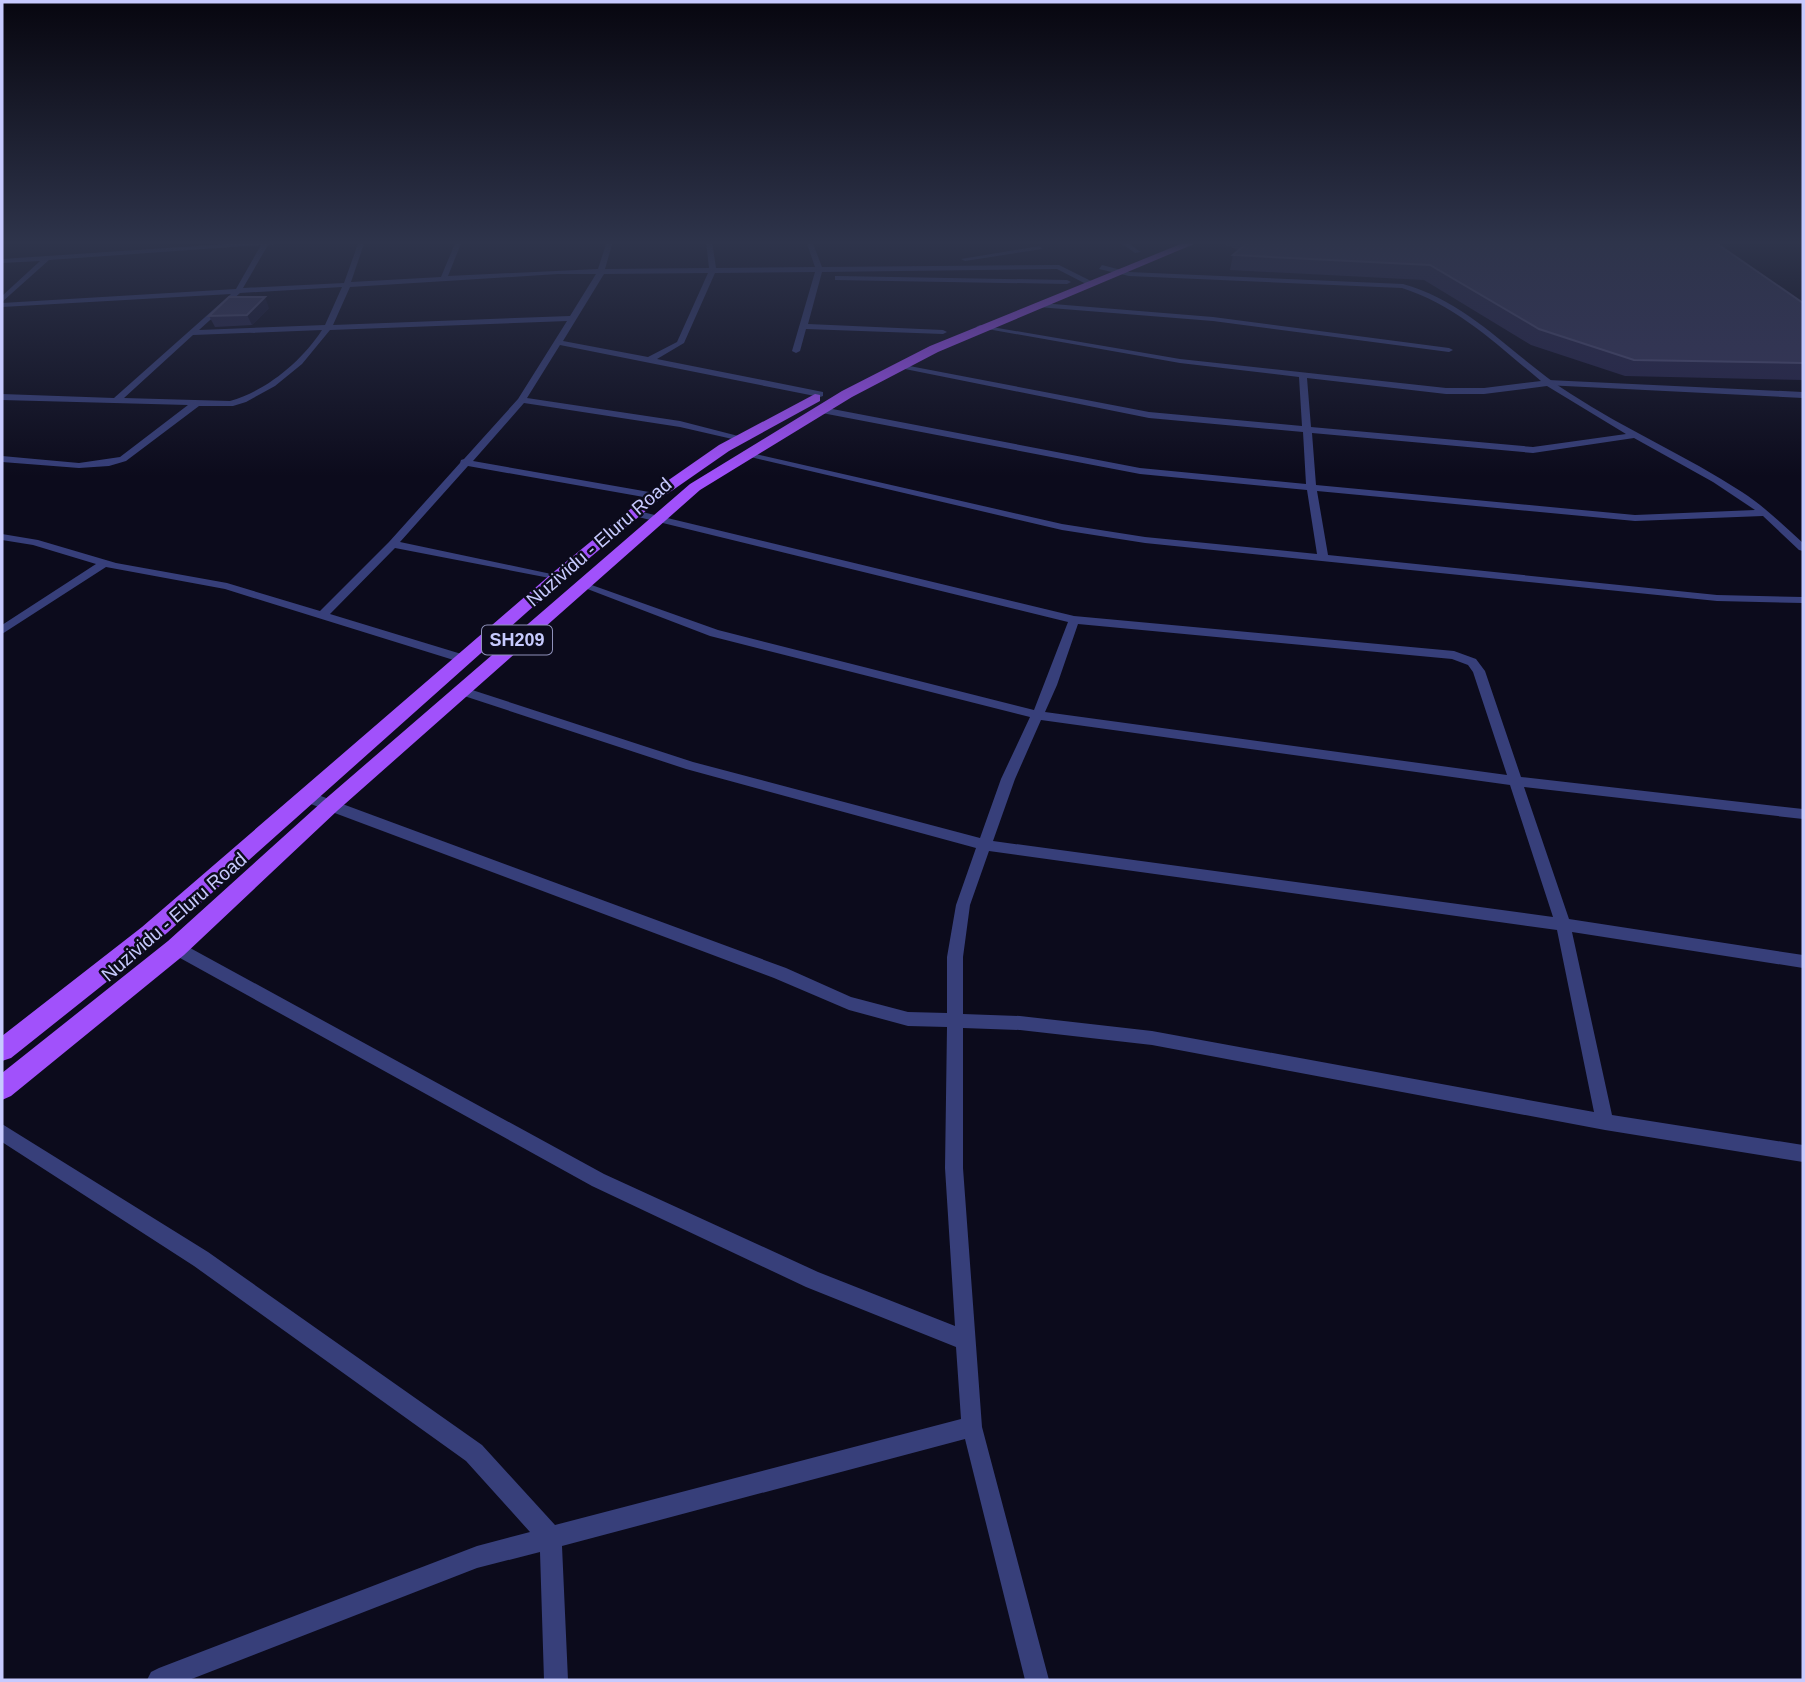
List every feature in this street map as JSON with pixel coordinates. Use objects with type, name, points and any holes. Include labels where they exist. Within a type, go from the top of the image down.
[{"type":"main road","name":"Nuzividu - Eluru Road","points":[[2,1050],[150,934],[556,578],[655,496],[943,332],[973,319]]},
{"type":"main road","name":"Nuzividu - Eluru Road","points":[[821,402],[1001,319]]},
{"type":"main road","name":"Nuzividu - Eluru Road","points":[[2,1088],[176,948],[330,806],[657,518],[715,474],[744,447]]},
{"type":"street","points":[[117,400],[207,319]]},
{"type":"street","points":[[2,397],[230,404],[253,399],[312,348],[331,319]]},
{"type":"street","points":[[192,333],[512,319]]},
{"type":"street","points":[[322,616],[393,544],[522,400],[572,319]]},
{"type":"street","points":[[650,360],[680,343],[690,319]]},
{"type":"street","points":[[796,351],[805,319]]},
{"type":"street","points":[[1224,319],[1449,350]]},
{"type":"street","points":[[1470,319],[1548,383],[1765,513],[1803,548]]},
{"type":"street","points":[[803,326],[943,332]]},
{"type":"street","points":[[980,327],[1180,361],[1446,391],[1484,391],[1548,383],[1803,395]]},
{"type":"street","points":[[558,342],[650,360],[821,402],[1140,471],[1635,518],[1765,513]]},
{"type":"street","points":[[899,367],[1149,415],[1533,450],[1635,435]]},
{"type":"street","points":[[1303,375],[1311,486],[1323,556]]},
{"type":"street","points":[[522,400],[680,424],[744,447],[1062,527],[1146,540],[1717,598],[1803,600]]},
{"type":"street","points":[[2,459],[94,466],[110,464],[123,459],[197,403]]},
{"type":"street","points":[[464,462],[655,496]]},
{"type":"street","points":[[634,513],[1073,620],[1465,657],[1479,671],[1563,924],[1605,1122]]},
{"type":"street","points":[[2,537],[34,542],[105,563],[227,586],[464,659]]},
{"type":"street","points":[[393,544],[556,578]]},
{"type":"street","points":[[2,630],[105,563]]},
{"type":"street","points":[[582,584],[715,633],[1038,715],[1517,780],[1803,814]]},
{"type":"street","points":[[1037,1680],[972,1427],[954,1168],[954,957],[963,905],[984,845],[1008,779],[1038,715],[1073,620]]},
{"type":"street","points":[[462,691],[691,766],[984,845],[1563,924],[1803,961]]},
{"type":"street","points":[[305,796],[780,973],[849,1003],[908,1019],[1020,1023],[1152,1038],[1605,1122],[1803,1154]]},
{"type":"street","points":[[176,948],[598,1180],[813,1280],[965,1340]]},
{"type":"street","points":[[2,1132],[201,1259],[474,1453],[551,1538],[556,1680]]},
{"type":"street","points":[[159,1680],[477,1557],[972,1427]]},
{"type":"building","points":[[1523,319],[1803,319],[1803,363],[1634,360],[1539,329]]}]
